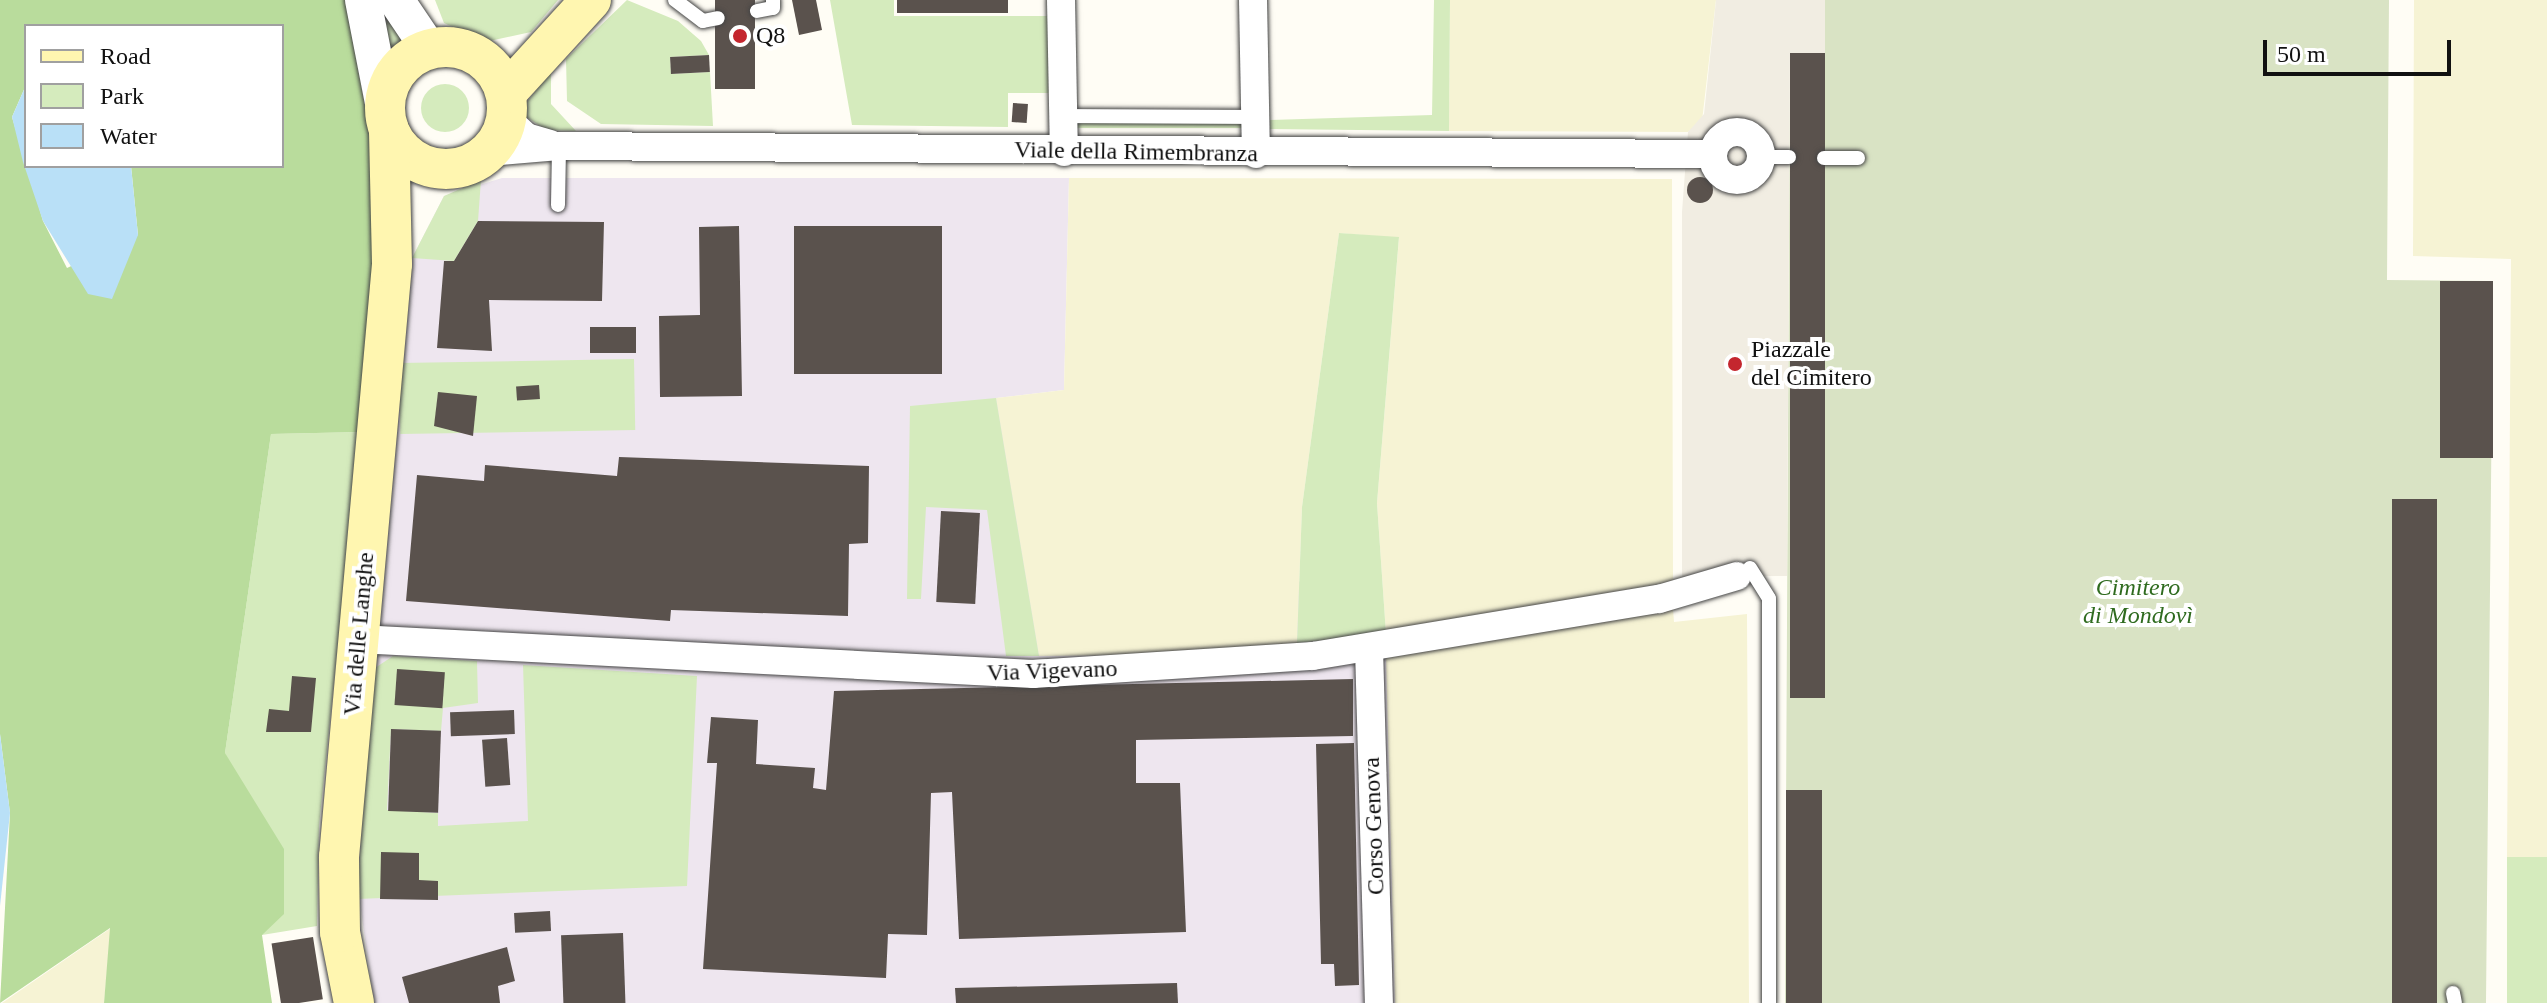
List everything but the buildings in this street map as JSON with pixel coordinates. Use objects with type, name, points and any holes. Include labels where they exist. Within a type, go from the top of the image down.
[{"type":"main road","points":[[387,122],[409,157],[441,169],[471,165],[496,107],[559,29],[591,0]]},
{"type":"main road","points":[[429,49],[454,47],[496,107]]},
{"type":"main road","name":"Via delle Langhe","points":[[354,1003],[340,932],[339,857],[392,264],[387,122],[395,73],[429,49]]},
{"type":"main road","name":"Via delle Langhe","points":[[392,264],[416,203],[441,169]]},
{"type":"street","points":[[363,0],[365,38],[387,122]]},
{"type":"street","points":[[365,38],[395,0],[429,49]]},
{"type":"street","points":[[1061,0],[1064,152]]},
{"type":"street","points":[[1253,0],[1256,154]]},
{"type":"street","name":"Viale della Rimembranza","points":[[496,107],[559,146],[1256,154],[1713,154],[1721,138],[1738,131],[1755,139],[1775,157]]},
{"type":"street","name":"Via Vigevano","points":[[358,639],[979,674],[1228,665],[1369,648],[1659,599],[1744,572]]},
{"type":"street","name":"Corso Genova","points":[[1369,648],[1379,1003]]},
{"type":"lane","points":[[675,0],[703,21],[718,18]]},
{"type":"lane","points":[[757,11],[773,8],[773,0]]},
{"type":"lane","points":[[1063,116],[1255,117]]},
{"type":"lane","points":[[558,205],[559,146]]},
{"type":"lane","points":[[1824,158],[1858,158]]},
{"type":"lane","points":[[1744,572],[1769,599],[1769,1003]]},
{"type":"shaded area","points":[[1450,0],[1716,0],[1702,121],[1688,132],[1449,131]]},
{"type":"shaded area","name":"Piazzale del Cimitero","points":[[1716,0],[1825,0],[1825,53],[1790,53],[1787,576],[1682,577],[1682,212],[1688,132],[1704,114]]},
{"type":"shaded area","points":[[2414,0],[2547,0],[2547,857],[2507,858],[2511,259],[2413,256]]},
{"type":"shaded area","points":[[502,178],[1069,178],[1064,390],[997,398],[1386,634],[1395,1003],[374,1003],[356,875],[412,258],[444,196]]},
{"type":"shaded area","points":[[1069,178],[1672,179],[1673,582],[1386,634],[1377,503],[1399,238],[1339,233],[1302,507],[1297,643],[1175,655],[1039,656],[996,398],[1064,390]]},
{"type":"shaded area","points":[[1673,609],[1674,622],[1747,614],[1749,1003],[1395,1003],[1386,658]]},
{"type":"shaded area","points":[[111,928],[104,1003],[2,1003]]},
{"type":"green space","points":[[0,0],[345,0],[373,149],[376,227],[360,432],[271,434],[225,753],[284,849],[284,914],[262,935],[272,1003],[104,1003],[110,928],[0,1003],[10,813],[0,734]]},
{"type":"green space","points":[[435,0],[558,0],[531,32],[485,42],[444,23]]},
{"type":"green space","points":[[627,0],[678,21],[701,41],[709,55],[670,57],[671,74],[710,72],[713,126],[601,124],[567,101],[566,59]]},
{"type":"green space","points":[[830,0],[894,0],[894,16],[1050,16],[1050,93],[1008,93],[1008,127],[852,125]]},
{"type":"green space","points":[[1434,0],[1450,0],[1449,131],[1270,129],[1270,120],[1432,115]]},
{"type":"green space","name":"Cimitero di Mondovì","points":[[1825,0],[2389,0],[2387,280],[2493,281],[2486,1003],[1785,1003],[1790,53],[1825,52]]},
{"type":"green space","points":[[392,16],[412,45],[384,70],[377,32]]},
{"type":"green space","points":[[551,71],[551,104],[576,131],[546,130],[519,112]]},
{"type":"green space","points":[[445,84],[454,85],[462,91],[468,99],[468,117],[462,125],[454,131],[445,132],[436,131],[428,125],[422,117],[421,108],[422,99],[428,91],[436,85]]},
{"type":"green space","points":[[1075,120],[1242,120],[1242,128],[1075,128]]},
{"type":"green space","points":[[481,180],[478,221],[454,261],[412,258],[444,196]]},
{"type":"green space","points":[[1339,233],[1399,237],[1377,503],[1386,634],[1297,643],[1302,507]]},
{"type":"green space","points":[[634,359],[635,430],[400,434],[399,363]]},
{"type":"green space","points":[[996,398],[1039,656],[1006,656],[987,510],[926,507],[921,599],[907,599],[910,406]]},
{"type":"green space","points":[[360,432],[319,826],[317,926],[262,935],[225,753],[271,434]]},
{"type":"green space","points":[[393,656],[477,661],[478,703],[443,708],[441,731],[391,729],[387,810],[438,813],[438,826],[528,821],[523,665],[697,676],[687,886],[357,899],[372,670]]},
{"type":"green space","points":[[2507,857],[2547,857],[2547,1003],[2507,1003]]},
{"type":"water","points":[[24,90],[24,165],[23,162],[12,117]]},
{"type":"water","points":[[25,168],[131,168],[138,235],[112,299],[88,294],[43,221]]},
{"type":"water","points":[[0,734],[10,813],[0,906]]},
{"type":"place","name":"Q8","points":[[740,36]]},
{"type":"place","name":"Piazzale del Cimitero","points":[[1735,364]]}]
